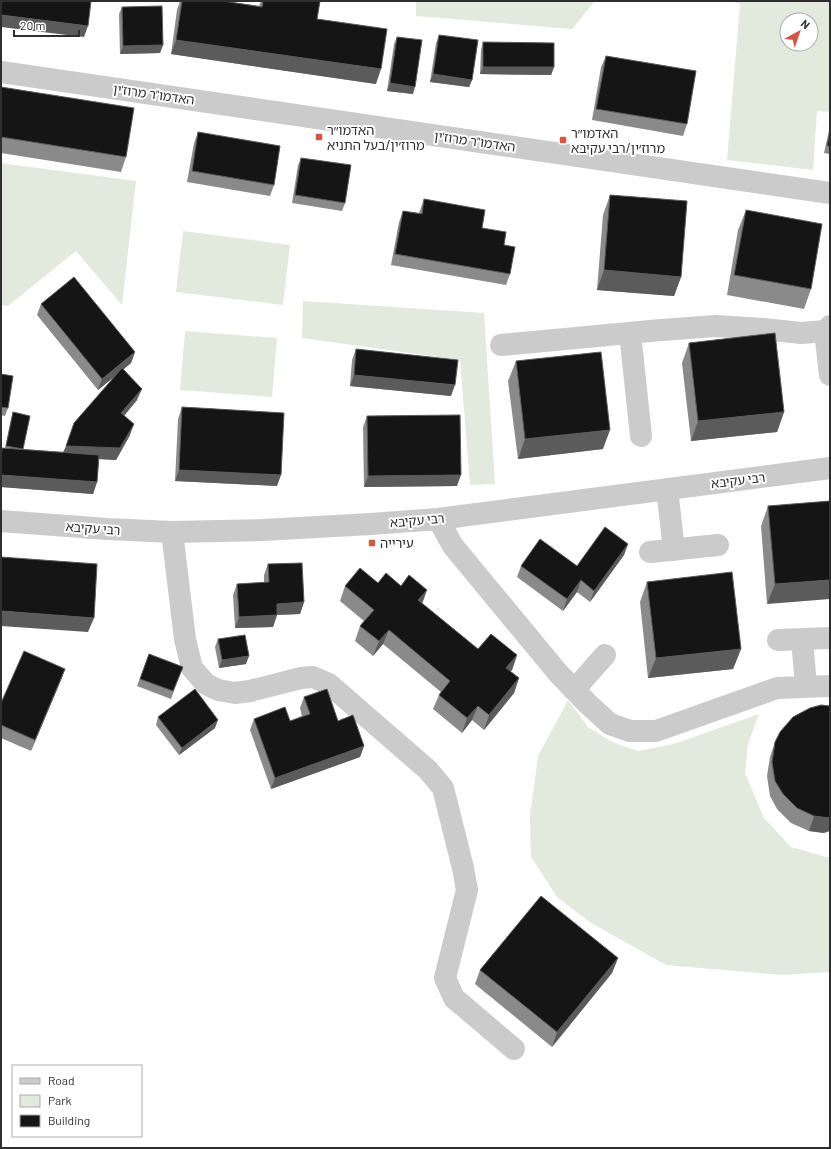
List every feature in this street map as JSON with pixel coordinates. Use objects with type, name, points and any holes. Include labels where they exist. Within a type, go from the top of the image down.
[{"type":"street","name":"האדמו\"ר מרוז'ין","points":[[1,72],[830,194]]},
{"type":"street","points":[[501,345],[716,326],[801,333],[827,328],[830,375]]},
{"type":"street","points":[[630,333],[641,436]]},
{"type":"street","name":"רבי עקיבא","points":[[1,521],[172,532],[263,530],[438,519],[830,468]]},
{"type":"street","points":[[667,489],[674,550]]},
{"type":"street","points":[[438,519],[453,546],[558,673],[610,724],[630,732],[656,732],[777,688],[830,686]]},
{"type":"street","points":[[172,532],[185,639],[192,668],[206,684],[218,690],[235,693],[250,691],[301,678],[313,677],[329,684],[428,770],[443,788],[463,868],[466,890],[445,978],[454,998],[514,1049]]},
{"type":"street","points":[[650,552],[718,545]]},
{"type":"street","points":[[778,640],[830,638]]},
{"type":"street","points":[[802,639],[806,687]]},
{"type":"street","points":[[574,690],[605,655]]},
{"type":"green space","points":[[416,1],[595,1],[572,29],[416,16]]},
{"type":"green space","points":[[731,1],[830,1],[830,112],[817,111],[813,170],[727,160],[740,4]]},
{"type":"green space","points":[[1,163],[136,181],[122,305],[76,251],[8,306],[1,305]]},
{"type":"green space","points":[[183,231],[290,245],[283,305],[176,292]]},
{"type":"green space","points":[[303,301],[484,313],[495,484],[470,485],[460,360],[302,338]]},
{"type":"green space","points":[[185,331],[277,338],[272,397],[180,390]]},
{"type":"green space","points":[[568,700],[588,727],[612,742],[638,751],[674,744],[759,714],[748,744],[745,773],[764,818],[791,847],[830,858],[830,972],[781,975],[666,965],[591,923],[557,897],[531,857],[530,816],[538,756]]},
{"type":"building","points":[[1,1],[91,1],[88,26],[1,15]]},
{"type":"building","points":[[182,1],[223,1],[262,7],[263,1],[320,1],[317,19],[387,29],[381,69],[176,40]]},
{"type":"building","points":[[162,6],[163,45],[123,46],[122,7]]},
{"type":"building","points":[[439,35],[478,40],[472,80],[433,74]]},
{"type":"building","points":[[397,37],[422,40],[415,87],[390,83]]},
{"type":"building","points":[[483,42],[554,43],[554,67],[483,67]]},
{"type":"building","points":[[606,56],[696,71],[687,124],[596,109]]},
{"type":"building","points":[[1,87],[134,108],[126,157],[1,137]]},
{"type":"building","points":[[830,131],[830,146],[827,146]]},
{"type":"building","points":[[198,132],[280,146],[274,185],[192,171]]},
{"type":"building","points":[[301,158],[351,165],[345,203],[295,195]]},
{"type":"building","points":[[610,195],[687,201],[681,277],[604,270]]},
{"type":"building","points":[[424,199],[485,210],[482,228],[506,232],[504,245],[515,247],[510,274],[395,254],[403,211],[422,214]]},
{"type":"building","points":[[746,210],[822,224],[811,289],[734,275]]},
{"type":"building","points":[[74,277],[135,352],[102,379],[41,304]]},
{"type":"building","points":[[775,333],[784,412],[698,421],[689,343]]},
{"type":"building","points":[[356,349],[458,360],[455,385],[354,375]]},
{"type":"building","points":[[601,352],[610,430],[525,439],[516,361]]},
{"type":"building","points":[[122,368],[142,389],[121,413],[134,424],[120,448],[66,446],[74,423]]},
{"type":"building","points":[[1,374],[13,376],[8,408],[1,407]]},
{"type":"building","points":[[182,407],[284,413],[281,475],[179,470]]},
{"type":"building","points":[[13,412],[30,416],[23,449],[6,446]]},
{"type":"building","points":[[460,415],[461,475],[368,476],[367,416]]},
{"type":"building","points":[[2,448],[99,455],[97,482],[1,475]]},
{"type":"building","points":[[830,501],[830,580],[775,584],[768,506]]},
{"type":"building","points":[[605,527],[628,544],[594,591],[581,580],[567,599],[521,566],[540,539],[577,566]]},
{"type":"building","points":[[1,557],[97,564],[94,618],[1,611]]},
{"type":"building","points":[[302,563],[304,602],[277,604],[277,615],[239,617],[237,584],[269,582],[268,564]]},
{"type":"building","points":[[360,568],[378,583],[386,573],[401,586],[409,575],[427,590],[418,600],[478,649],[491,634],[517,655],[506,668],[519,678],[489,715],[478,706],[467,718],[439,695],[450,681],[389,630],[379,641],[360,626],[374,610],[345,586]]},
{"type":"building","points":[[732,572],[741,649],[656,658],[647,582]]},
{"type":"building","points":[[245,635],[249,656],[222,660],[218,639]]},
{"type":"building","points":[[24,651],[65,669],[35,740],[1,725],[1,703]]},
{"type":"building","points":[[149,654],[183,667],[173,691],[140,679]]},
{"type":"building","points":[[195,689],[218,720],[182,748],[158,717]]},
{"type":"building","points":[[327,689],[338,721],[353,715],[364,746],[275,778],[254,719],[285,707],[290,721],[310,714],[304,697]]},
{"type":"building","points":[[821,705],[830,706],[830,818],[814,816],[797,808],[783,794],[775,781],[772,762],[775,742],[780,732],[793,717],[810,708]]},
{"type":"building","points":[[541,896],[618,958],[557,1032],[480,970]]},
{"type":"place","name":"האדמו״ר מרוז׳ין/בעל התניא","points":[[319,137]]},
{"type":"place","name":"האדמו״ר מרוז׳ין/רבי עקיבא","points":[[563,140]]},
{"type":"place","name":"עירייה","points":[[372,543]]}]
